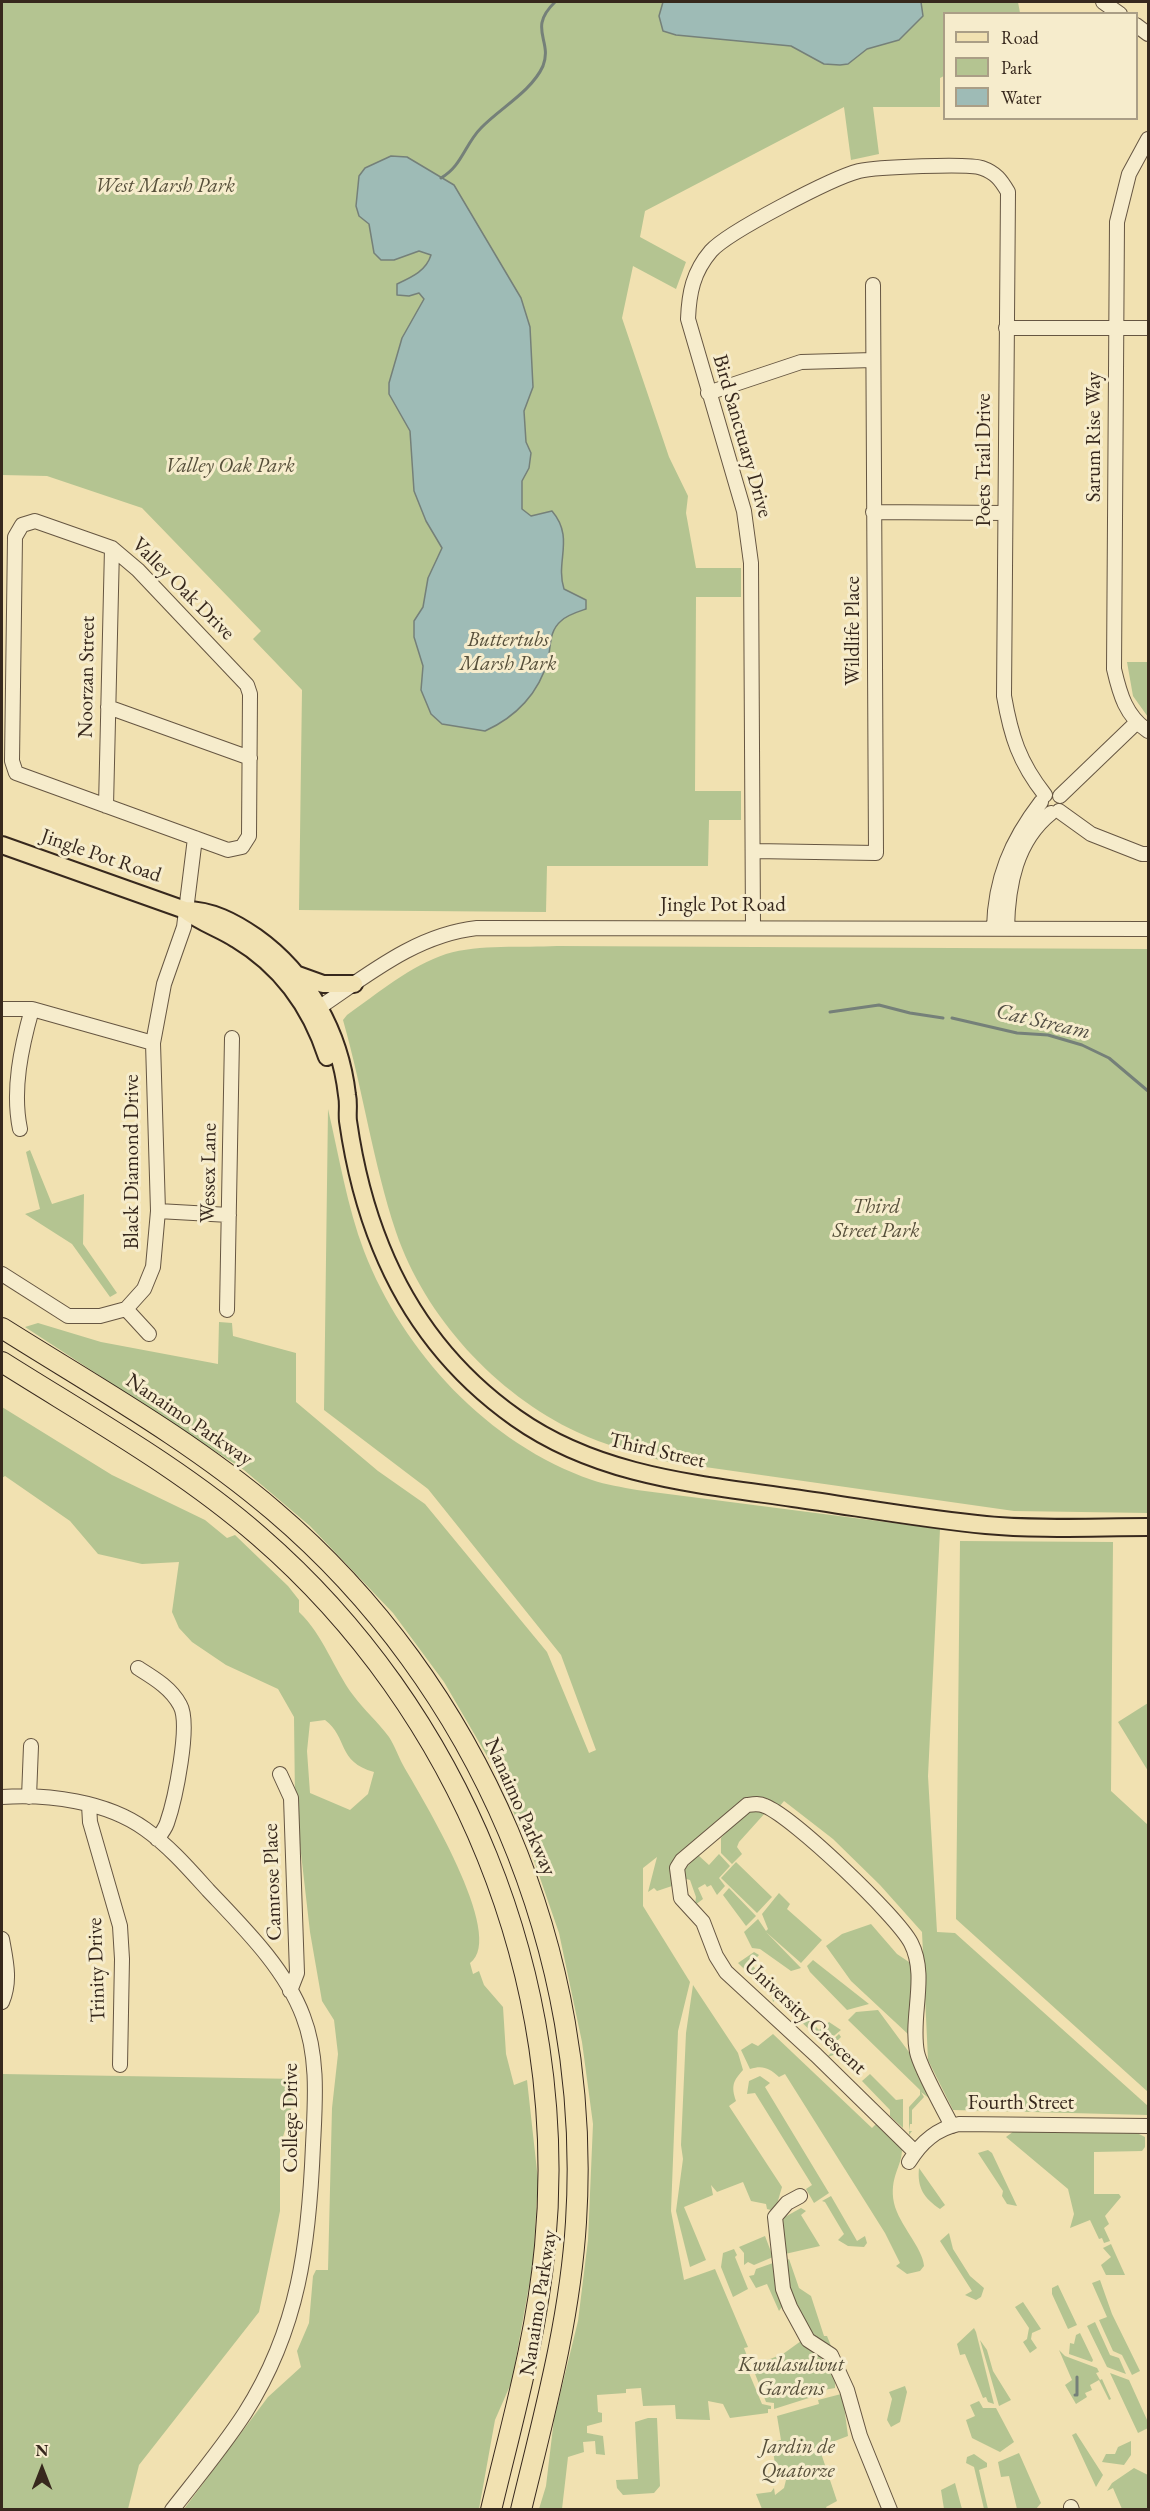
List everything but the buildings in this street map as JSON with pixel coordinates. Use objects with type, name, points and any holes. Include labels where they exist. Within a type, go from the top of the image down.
[{"type":"highway","name":"Nanaimo Parkway","points":[[2,1328],[217,1466],[314,1546],[374,1612],[418,1668],[457,1728],[498,1806],[528,1881],[552,1959],[569,2045],[577,2135],[577,2198],[570,2286],[557,2357],[521,2510]]},
{"type":"highway","name":"Nanaimo Parkway","points":[[2,1362],[178,1474],[228,1511],[282,1557],[338,1614],[377,1662],[445,1766],[473,1822],[503,1896],[525,1973],[539,2043],[547,2122],[548,2194],[541,2281],[528,2353],[491,2510]]},
{"type":"highway","points":[[500,2510],[526,2402],[530,2375],[528,2353]]},
{"type":"highway","points":[[528,2510],[532,2463]]},
{"type":"main road","name":"Jingle Pot Road","points":[[2,845],[185,909],[204,910],[247,931],[264,943],[297,975],[315,1011]]},
{"type":"main road","name":"Jingle Pot Road","points":[[185,909],[200,922],[234,937],[262,957],[315,1011]]},
{"type":"main road","points":[[297,975],[323,984],[354,984]]},
{"type":"main road","name":"Third Street","points":[[315,1011],[338,1098],[348,1120],[378,1239],[399,1286],[423,1325],[452,1361],[486,1394],[518,1419],[564,1446],[600,1462],[651,1477],[990,1526],[1149,1527]]},
{"type":"street","points":[[1103,2],[1117,12]]},
{"type":"street","name":"Sarum Rise Way","points":[[1149,139],[1129,174],[1119,207],[1115,327],[1114,669],[1122,701],[1136,723],[1149,731]]},
{"type":"street","name":"Poets Trail Drive","points":[[942,166],[980,167],[998,176],[1008,192],[1004,696],[1012,738],[1028,774],[1043,799]]},
{"type":"street","name":"Bird Sanctuary Drive","points":[[753,927],[752,563],[744,511],[688,319],[689,293],[697,271],[712,250],[730,235],[839,178],[861,170],[942,166]]},
{"type":"street","name":"Wildlife Place","points":[[754,850],[876,853],[873,285]]},
{"type":"street","points":[[1006,328],[1149,328]]},
{"type":"street","points":[[708,393],[801,362],[873,360]]},
{"type":"street","points":[[873,512],[1005,513]]},
{"type":"street","name":"Valley Oak Drive","points":[[35,521],[112,548],[138,570],[247,685],[250,694],[250,758],[249,836],[242,847],[228,850],[19,775],[13,766],[15,537],[22,525],[35,521]]},
{"type":"street","name":"Noorzan Street","points":[[106,806],[112,548]]},
{"type":"street","points":[[108,707],[250,758]]},
{"type":"street","points":[[1059,795],[1136,723]]},
{"type":"street","points":[[1050,792],[1059,795],[1062,801],[1055,812],[1037,825],[1014,869],[1000,928],[999,877],[1013,843],[1043,799],[1050,792]]},
{"type":"street","points":[[1043,799],[1045,811],[1055,812],[1092,834],[1142,854],[1149,854]]},
{"type":"street","points":[[185,909],[195,838]]},
{"type":"street","name":"Black Diamond Drive","points":[[126,1309],[144,1289],[153,1267],[158,1212],[153,1043],[164,984],[184,927],[185,909]]},
{"type":"street","name":"Jingle Pot Road","points":[[315,1011],[422,942],[462,930],[493,927],[1149,929]]},
{"type":"street","points":[[2,1009],[32,1009],[153,1043]]},
{"type":"street","points":[[20,1129],[16,1108],[22,1044],[32,1009]]},
{"type":"street","name":"Wessex Lane","points":[[227,1310],[232,1038]]},
{"type":"street","points":[[158,1212],[229,1215]]},
{"type":"street","points":[[2,1274],[68,1316],[100,1316],[126,1309],[149,1334]]},
{"type":"street","points":[[138,1668],[173,1694],[181,1706],[185,1721],[185,1737],[167,1823],[158,1839]]},
{"type":"street","points":[[29,1797],[31,1746]]},
{"type":"street","name":"Camrose Place","points":[[280,1774],[291,1798],[297,1973],[291,1991]]},
{"type":"street","name":"College Drive","points":[[2,1797],[29,1797],[89,1805],[119,1815],[158,1839],[236,1920],[291,1991],[309,2035],[315,2082],[309,2222],[299,2286],[280,2344],[256,2394],[233,2431],[172,2510]]},
{"type":"street","name":"Trinity Drive","points":[[89,1805],[90,1822],[120,1926],[122,1959],[120,2065]]},
{"type":"street","name":"University Crescent","points":[[912,2157],[726,1972],[716,1956],[703,1922],[681,1898],[677,1868],[682,1860],[747,1805],[764,1805],[798,1828],[846,1871],[892,1919],[911,1943],[918,1975],[917,2052],[952,2126]]},
{"type":"street","points":[[2,1939],[7,1990],[2,2002]]},
{"type":"street","name":"Fourth Street","points":[[912,2157],[929,2137],[952,2126],[990,2123],[1149,2126]]},
{"type":"street","points":[[800,2196],[787,2203],[775,2217],[783,2289],[808,2340],[831,2355],[847,2390],[860,2436],[890,2510]]},
{"type":"green space","name":"Buttertubs Marsh Park","points":[[2,2],[1018,2],[1020,12],[943,12],[943,76],[940,78],[940,107],[873,107],[879,154],[851,160],[844,107],[645,211],[640,237],[686,262],[676,289],[633,266],[622,318],[669,457],[688,496],[686,513],[696,568],[741,568],[741,597],[696,597],[695,791],[741,791],[741,820],[709,820],[708,866],[547,866],[546,912],[299,910],[302,690],[253,639],[261,631],[142,508],[47,476],[2,475]]},
{"type":"green space","points":[[1127,662],[1148,662],[1148,717],[1133,696]]},
{"type":"green space","name":"Third Street Park","points":[[557,946],[1148,949],[1148,1513],[1014,1511],[663,1461],[609,1445],[577,1432],[547,1416],[519,1397],[492,1374],[467,1350],[445,1323],[425,1294],[409,1263],[388,1206],[343,1020],[382,989],[407,973],[446,954],[487,948]]},
{"type":"green space","points":[[328,1109],[344,1181],[364,1251],[401,1324],[454,1390],[484,1418],[518,1443],[554,1464],[592,1480],[614,1486],[940,1529],[928,1776],[937,1932],[955,1933],[1148,2106],[1148,2115],[953,2110],[928,2060],[922,1932],[880,1885],[833,1839],[784,1801],[779,1807],[755,1797],[737,1804],[672,1870],[672,1886],[657,1891],[654,1888],[648,1892],[657,1857],[643,1868],[643,1906],[690,1982],[678,2031],[671,2211],[684,2280],[715,2269],[748,2347],[744,2348],[750,2364],[746,2366],[762,2404],[771,2406],[771,2409],[768,2409],[768,2413],[730,2418],[723,2404],[708,2401],[710,2420],[676,2419],[675,2405],[643,2406],[641,2388],[626,2389],[626,2393],[597,2395],[598,2412],[602,2413],[602,2422],[587,2426],[587,2433],[603,2436],[605,2455],[596,2454],[595,2441],[583,2442],[584,2452],[568,2457],[562,2509],[539,2509],[546,2486],[554,2419],[578,2321],[588,2240],[593,2124],[582,2042],[559,1933],[529,1846],[490,1761],[444,1682],[393,1613],[310,1526],[244,1470],[25,1327],[38,1323],[101,1342],[218,1364],[219,1322],[232,1323],[233,1336],[296,1353],[296,1402],[378,1471],[425,1504],[547,1652],[589,1753],[596,1750],[561,1655],[428,1489],[324,1410]]},
{"type":"green space","points":[[30,1150],[52,1204],[84,1194],[83,1244],[117,1293],[110,1297],[72,1244],[25,1214],[40,1209],[26,1152]]},
{"type":"green space","points":[[2,1407],[112,1475],[205,1520],[227,1538],[235,1535],[288,1586],[299,1600],[299,1612],[315,1631],[346,1685],[391,1740],[457,1866],[470,1897],[478,1925],[479,1948],[470,1963],[473,1974],[479,1971],[484,1985],[503,2007],[506,2054],[514,2085],[527,2080],[538,2180],[533,2263],[512,2381],[495,2420],[479,2509],[184,2509],[268,2397],[301,2367],[297,2351],[309,2323],[313,2276],[316,2270],[328,2270],[332,2108],[338,2054],[334,2020],[322,2001],[310,1932],[295,1801],[294,1717],[278,1689],[226,1665],[192,1642],[179,1628],[172,1612],[179,1562],[142,1564],[98,1554],[70,1521],[5,1476],[2,1478]],"holes":[[[325,1720],[332,1727],[348,1756],[362,1768],[374,1772],[368,1794],[350,1810],[310,1793],[307,1751],[310,1722]]]},
{"type":"green space","points":[[960,1541],[1113,1542],[1111,1791],[1148,1825],[1148,2092],[956,1919]]},
{"type":"green space","points":[[1148,1703],[1148,1771],[1118,1722]]},
{"type":"green space","points":[[755,1808],[766,1812],[739,1842],[737,1847],[742,1854],[732,1864],[721,1853],[721,1838],[742,1814]]},
{"type":"green space","points":[[719,1854],[730,1866],[719,1878],[725,1886],[717,1895],[711,1885],[707,1887],[705,1884],[698,1888],[703,1899],[695,1905],[696,1897],[690,1880],[683,1878],[683,1871],[698,1855],[709,1865]]},
{"type":"green space","points":[[736,1862],[772,1897],[757,1913],[721,1878]]},
{"type":"green space","points":[[729,1888],[756,1916],[746,1926],[723,1895]]},
{"type":"green space","points":[[779,1893],[790,1904],[787,1909],[822,1940],[801,1963],[766,1932],[801,1968],[791,1971],[760,1949],[752,1948],[744,1932],[758,1919],[766,1931],[768,1929],[762,1914]]},
{"type":"green space","points":[[871,1924],[897,1954],[912,1964],[913,2031],[909,2035],[851,1981],[826,1946],[842,1934]]},
{"type":"green space","points":[[754,1952],[759,1955],[751,1964],[781,1995],[773,2002],[772,1996],[738,1963]]},
{"type":"green space","points":[[813,1960],[869,2004],[847,2010],[810,1972],[807,1966]]},
{"type":"green space","points":[[693,1985],[738,2053],[743,2070],[734,2084],[736,2101],[729,2106],[782,2187],[775,2211],[767,2209],[766,2204],[751,2201],[743,2182],[717,2192],[711,2185],[713,2195],[684,2207],[706,2260],[690,2267],[676,2211],[683,2159],[681,2145],[686,2033]]},
{"type":"green space","points":[[787,2001],[791,2006],[794,2004],[819,2030],[829,2022],[841,2030],[824,2044],[783,2004]]},
{"type":"green space","points":[[878,2010],[917,2063],[932,2093],[930,2099],[921,2092],[924,2097],[912,2110],[912,2124],[910,2124],[909,2131],[909,2107],[920,2095],[920,2090],[848,2020],[856,2012]]},
{"type":"green space","points":[[773,2034],[872,2128],[876,2124],[902,2149],[894,2179],[894,2203],[923,2259],[924,2266],[920,2271],[907,2274],[896,2266],[900,2263],[885,2233],[785,2074],[779,2077],[766,2068],[750,2069],[741,2050],[752,2043],[758,2046]]},
{"type":"green space","points":[[839,2034],[841,2037],[837,2041],[864,2069],[858,2076],[837,2054],[827,2057],[832,2052],[826,2046]]},
{"type":"green space","points":[[2,2074],[300,2079],[280,2147],[280,2211],[259,2312],[139,2465],[128,2509],[2,2509]]},
{"type":"green space","points":[[870,2074],[896,2100],[903,2099],[903,2128],[890,2116],[890,2110],[862,2081]]},
{"type":"green space","points":[[760,2076],[770,2083],[765,2087],[829,2193],[814,2203],[806,2189],[812,2185],[755,2093],[747,2094],[749,2081]]},
{"type":"green space","points":[[1014,2131],[1137,2133],[1145,2137],[1145,2147],[1142,2151],[1094,2152],[1094,2194],[1119,2194],[1121,2197],[1105,2216],[1109,2224],[1104,2228],[1110,2241],[1104,2243],[1102,2238],[1099,2239],[1090,2220],[1070,2228],[1074,2214],[1068,2189],[1006,2137]]},
{"type":"green space","points":[[988,2150],[992,2153],[1017,2206],[1007,2204],[1002,2196],[1003,2191],[978,2153]]},
{"type":"green space","points":[[919,2168],[945,2205],[940,2209],[923,2192],[919,2181]]},
{"type":"green space","points":[[831,2196],[857,2241],[865,2236],[867,2243],[864,2247],[848,2246],[838,2240],[844,2234],[825,2202],[822,2201]]},
{"type":"green space","points":[[801,2208],[806,2211],[801,2215],[820,2246],[785,2254],[783,2218]]},
{"type":"green space","points":[[949,2233],[953,2249],[970,2276],[984,2288],[981,2297],[976,2300],[965,2295],[972,2291],[940,2241]]},
{"type":"green space","points":[[765,2236],[773,2257],[754,2265],[748,2262],[744,2265],[744,2253],[739,2247]]},
{"type":"green space","points":[[1111,2244],[1125,2275],[1106,2275],[1101,2265],[1111,2257],[1103,2248]]},
{"type":"green space","points":[[734,2249],[748,2289],[733,2297],[721,2267],[723,2253]]},
{"type":"green space","points":[[789,2259],[799,2288],[811,2296],[824,2336],[827,2336],[842,2373],[817,2342],[791,2301],[784,2262]]},
{"type":"green space","points":[[773,2263],[784,2304],[779,2311],[767,2284],[756,2288],[749,2276],[754,2275],[756,2269]]},
{"type":"green space","points":[[1100,2280],[1112,2314],[1140,2371],[1132,2375],[1122,2355],[1113,2351],[1099,2320],[1107,2317],[1092,2283]]},
{"type":"green space","points":[[1058,2285],[1077,2325],[1068,2329],[1052,2294],[1052,2288]]},
{"type":"green space","points":[[1023,2302],[1041,2329],[1032,2333],[1031,2339],[1037,2348],[1030,2353],[1023,2342],[1027,2339],[1029,2328],[1015,2307]]},
{"type":"green space","points":[[1095,2322],[1110,2355],[1119,2358],[1126,2374],[1107,2367],[1087,2326]]},
{"type":"green space","points":[[974,2328],[994,2404],[988,2402],[986,2397],[983,2398],[965,2354],[960,2355],[957,2344]]},
{"type":"green space","points":[[1080,2333],[1092,2362],[1069,2354],[1070,2343],[1074,2344],[1076,2335]]},
{"type":"green space","points":[[980,2340],[987,2350],[993,2371],[1011,2400],[999,2406]]},
{"type":"green space","name":"Kwulasulwut Gardens","points":[[801,2341],[829,2367],[835,2381],[835,2388],[812,2392],[812,2397],[774,2409],[774,2403],[766,2402],[752,2366],[783,2354]]},
{"type":"green space","points":[[1059,2350],[1065,2356],[1097,2368],[1099,2372],[1096,2373],[1100,2380],[1102,2379],[1111,2399],[1109,2400],[1099,2380],[1090,2385],[1092,2390],[1085,2393],[1087,2397],[1076,2404],[1065,2385],[1072,2380]]},
{"type":"green space","points":[[1110,2373],[1129,2380],[1148,2422],[1148,2428],[1138,2433]]},
{"type":"green space","points":[[905,2386],[907,2392],[900,2422],[891,2427],[887,2420],[892,2399],[889,2392]]},
{"type":"green space","name":"Jardin de Quatorze","points":[[845,2393],[843,2398],[848,2436],[819,2447],[837,2501],[826,2507],[827,2509],[762,2509],[756,2494],[771,2492],[774,2488],[775,2495],[784,2488],[786,2480],[776,2472],[772,2442],[781,2440],[777,2416],[819,2404],[818,2400]]},
{"type":"green space","points":[[979,2401],[983,2408],[996,2408],[1014,2442],[1000,2452],[972,2438],[966,2420],[975,2416],[970,2405]]},
{"type":"green space","points":[[657,2418],[660,2486],[654,2493],[623,2495],[617,2488],[616,2480],[638,2479],[635,2422]]},
{"type":"green space","points":[[1076,2433],[1103,2475],[1096,2487],[1072,2435]]},
{"type":"green space","points":[[1131,2441],[1131,2455],[1124,2465],[1102,2462],[1106,2454],[1115,2454],[1118,2447]]},
{"type":"green space","points":[[1019,2453],[1041,2503],[1036,2509],[1017,2509],[1009,2476],[1001,2477],[998,2462]]},
{"type":"green space","points":[[974,2454],[987,2463],[987,2467],[979,2470],[988,2509],[984,2509],[974,2467],[966,2463],[967,2457]]},
{"type":"green space","points":[[1134,2468],[1148,2475],[1147,2509],[1122,2509],[1113,2488],[1107,2491],[1112,2483]]},
{"type":"green space","points":[[955,2483],[962,2509],[944,2509],[941,2490]]},
{"type":"water","points":[[663,2],[921,2],[923,16],[899,40],[867,49],[848,64],[840,65],[824,64],[791,46],[676,35],[663,31],[659,16]]},
{"type":"water","points":[[391,156],[407,157],[454,185],[521,298],[530,327],[533,387],[524,411],[526,442],[531,453],[529,468],[522,481],[522,509],[531,516],[552,511],[559,521],[564,540],[562,579],[564,589],[586,600],[586,609],[566,617],[554,629],[544,672],[525,703],[507,719],[485,731],[442,724],[431,714],[421,690],[423,666],[414,637],[414,621],[423,607],[428,578],[442,548],[426,521],[414,491],[410,431],[389,394],[389,383],[402,338],[424,299],[419,293],[409,296],[397,295],[397,284],[422,269],[431,255],[419,251],[394,260],[381,260],[374,253],[369,224],[359,216],[356,206],[359,176],[365,168]]},
{"type":"waterway","points":[[441,178],[459,161],[481,128],[523,92],[538,75],[545,57],[543,20],[555,2]]},
{"type":"waterway","name":"Cat Stream","points":[[830,1012],[879,1005],[943,1018]]},
{"type":"waterway","name":"Cat Stream","points":[[952,1018],[1017,1033],[1048,1035],[1082,1045],[1109,1058],[1148,1091]]},
{"type":"waterway","points":[[1075,2395],[1077,2395],[1077,2377]]},
{"type":"park label","name":"West Marsh Park","points":[[165,186]]},
{"type":"park label","name":"Valley Oak Park","points":[[230,466]]}]
